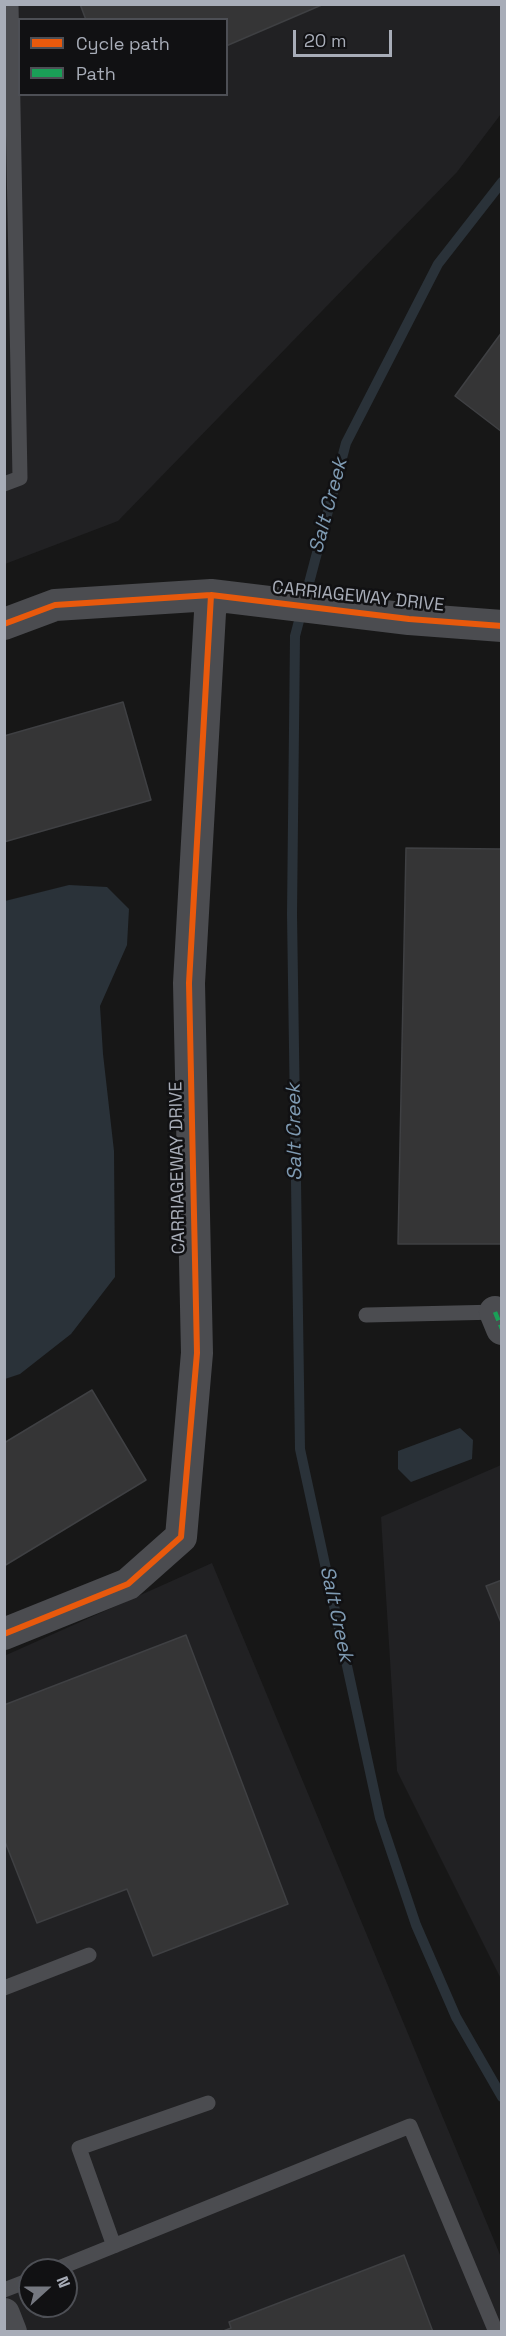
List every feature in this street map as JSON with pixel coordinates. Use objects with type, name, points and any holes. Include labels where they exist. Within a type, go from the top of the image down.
[{"type":"street","name":"CARRIAGEWAY DRIVE","points":[[4,1634],[128,1584],[181,1537],[197,1353],[189,983],[212,595]]},
{"type":"street","name":"CARRIAGEWAY DRIVE","points":[[4,624],[55,605],[212,595],[409,619],[501,626]]},
{"type":"street","points":[[4,2314],[11,2331]]},
{"type":"lane","points":[[4,484],[20,478],[11,295],[11,4]]},
{"type":"lane","points":[[366,1315],[499,1318]]},
{"type":"lane","points":[[7,1984],[89,1955]]},
{"type":"lane","points":[[114,2246],[79,2148],[208,2103]]},
{"type":"lane","points":[[78,2260],[410,2126],[495,2331]]},
{"type":"shaded area","points":[[5,5],[501,5],[501,114],[457,172],[118,521],[5,564]]},
{"type":"shaded area","points":[[69,885],[107,887],[129,909],[127,945],[100,1006],[114,1151],[115,1277],[71,1334],[20,1374],[5,1379],[5,901]]},
{"type":"shaded area","points":[[460,1428],[473,1440],[472,1459],[411,1482],[398,1469],[398,1451]]},
{"type":"shaded area","points":[[501,1465],[501,1979],[397,1771],[381,1517]]},
{"type":"shaded area","points":[[212,1563],[501,2257],[501,2331],[5,2331],[4,1656]]},
{"type":"building","points":[[80,4],[324,4],[228,45],[228,18],[85,18]]},
{"type":"building","points":[[502,332],[502,432],[455,396]]},
{"type":"building","points":[[123,702],[151,800],[4,842],[4,736]]},
{"type":"building","points":[[406,848],[502,849],[502,1244],[398,1244]]},
{"type":"building","points":[[92,1390],[146,1480],[4,1566],[4,1443]]},
{"type":"building","points":[[502,1580],[502,1625],[486,1586]]},
{"type":"building","points":[[186,1635],[288,1904],[153,1956],[127,1889],[37,1923],[4,1839],[4,1705]]},
{"type":"building","points":[[404,2255],[433,2332],[221,2332],[231,2328],[229,2322]]},
{"type":"waterway","name":"Salt Creek","points":[[502,182],[438,264],[346,443],[295,636],[292,914],[300,1449],[380,1818],[416,1925],[456,2017],[502,2097]]},
{"type":"marked path","points":[[495,1312],[502,1329]]},
{"type":"cycle path","points":[[211,595],[409,619],[502,626]]},
{"type":"cycle path","points":[[4,624],[55,605],[211,595],[189,983],[197,1353],[181,1537],[128,1584],[4,1634]]}]
